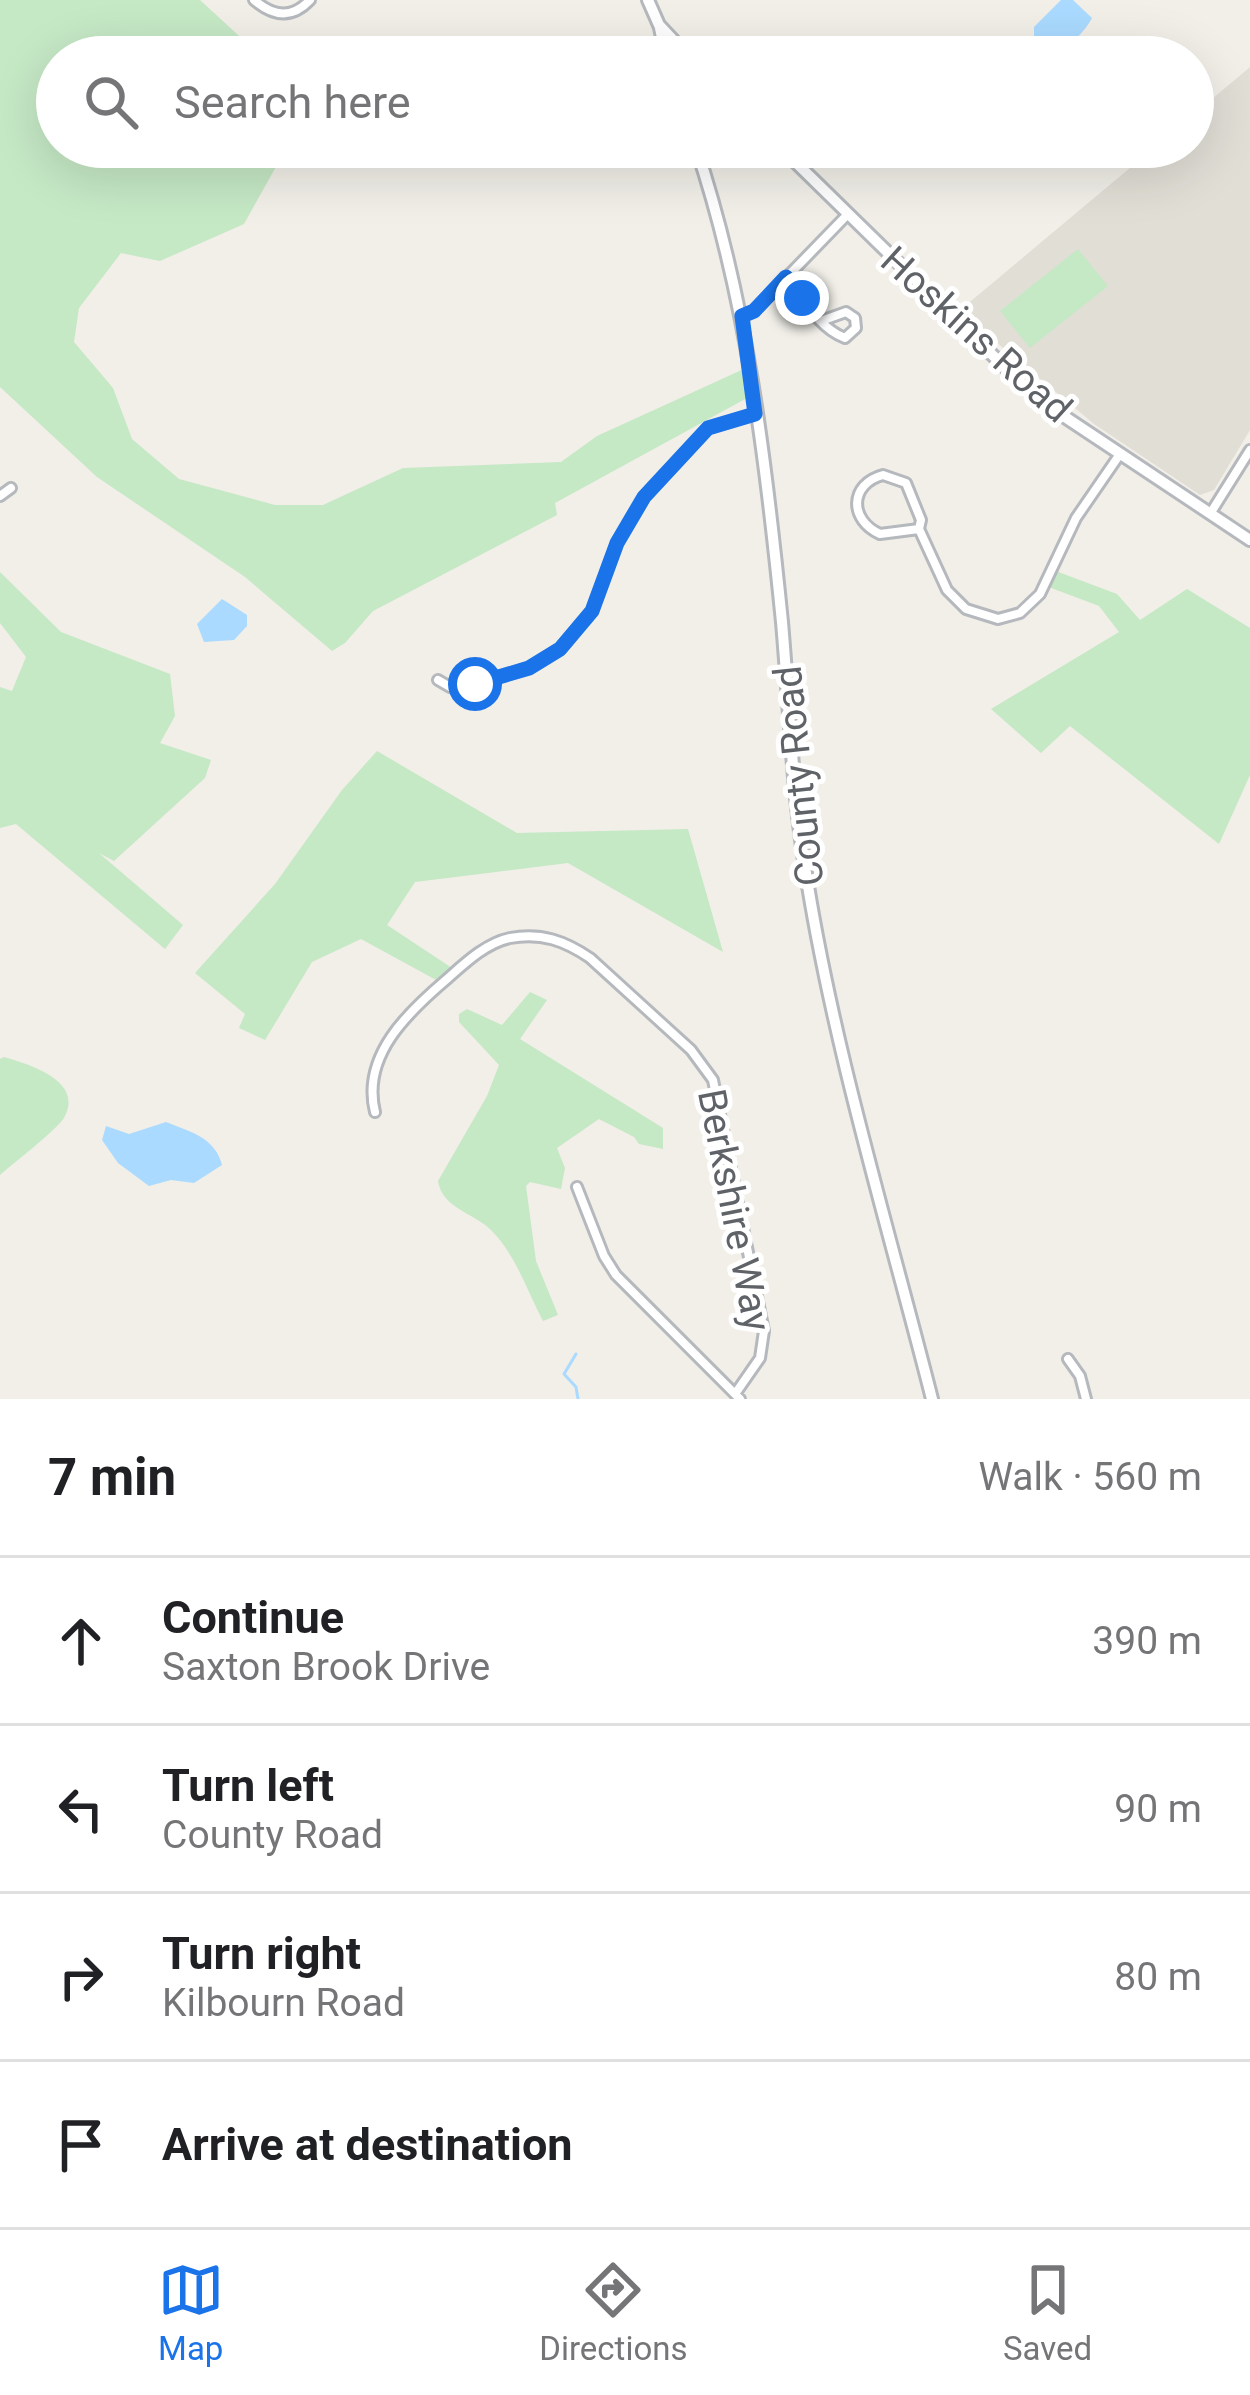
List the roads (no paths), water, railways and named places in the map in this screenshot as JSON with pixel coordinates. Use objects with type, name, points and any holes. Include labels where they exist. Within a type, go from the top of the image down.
[{"type":"street","points":[[254,0],[286,15],[296,14],[310,0]]},
{"type":"street","points":[[648,0],[661,36]]},
{"type":"street","points":[[659,25],[669,36]]},
{"type":"street","name":"County Road","points":[[702,168],[742,316],[776,569],[807,882],[855,1099],[932,1399]]},
{"type":"street","name":"Hoskins Road","points":[[801,168],[1020,382],[1250,540]]},
{"type":"street","points":[[742,316],[754,311],[848,215]]},
{"type":"street","points":[[786,277],[820,321],[839,337],[850,336],[856,328],[855,318],[846,312],[820,321]]},
{"type":"street","points":[[438,680],[450,687],[466,687],[529,668],[560,649],[592,611],[617,543],[644,497],[708,428],[755,414]]},
{"type":"street","points":[[1210,514],[1250,450]]},
{"type":"street","points":[[919,529],[892,535],[869,529],[856,509],[860,488],[867,480],[883,476],[906,483],[921,520],[919,529],[947,590],[966,609],[998,619],[1020,613],[1040,594],[1076,518],[1120,454]]},
{"type":"street","points":[[0,496],[11,488]]},
{"type":"street","name":"Berkshire Way","points":[[375,1112],[370,1093],[394,1032],[429,994],[486,948],[512,938],[548,937],[590,958],[691,1050],[718,1093],[764,1331],[760,1358],[738,1396]]},
{"type":"street","points":[[577,1186],[616,1275],[738,1396]]},
{"type":"street","points":[[1068,1359],[1080,1376],[1086,1399]]},
{"type":"water","points":[[1061,0],[1073,0],[1092,18],[1078,36],[1034,36],[1034,27]]},
{"type":"water","points":[[222,599],[247,615],[247,626],[234,640],[204,642],[197,624]]},
{"type":"water","points":[[166,1122],[208,1142],[222,1165],[194,1183],[171,1180],[149,1186],[118,1163],[102,1140],[106,1126],[129,1134]]},
{"type":"waterway","points":[[576,1354],[564,1374],[576,1387],[578,1399]]}]
